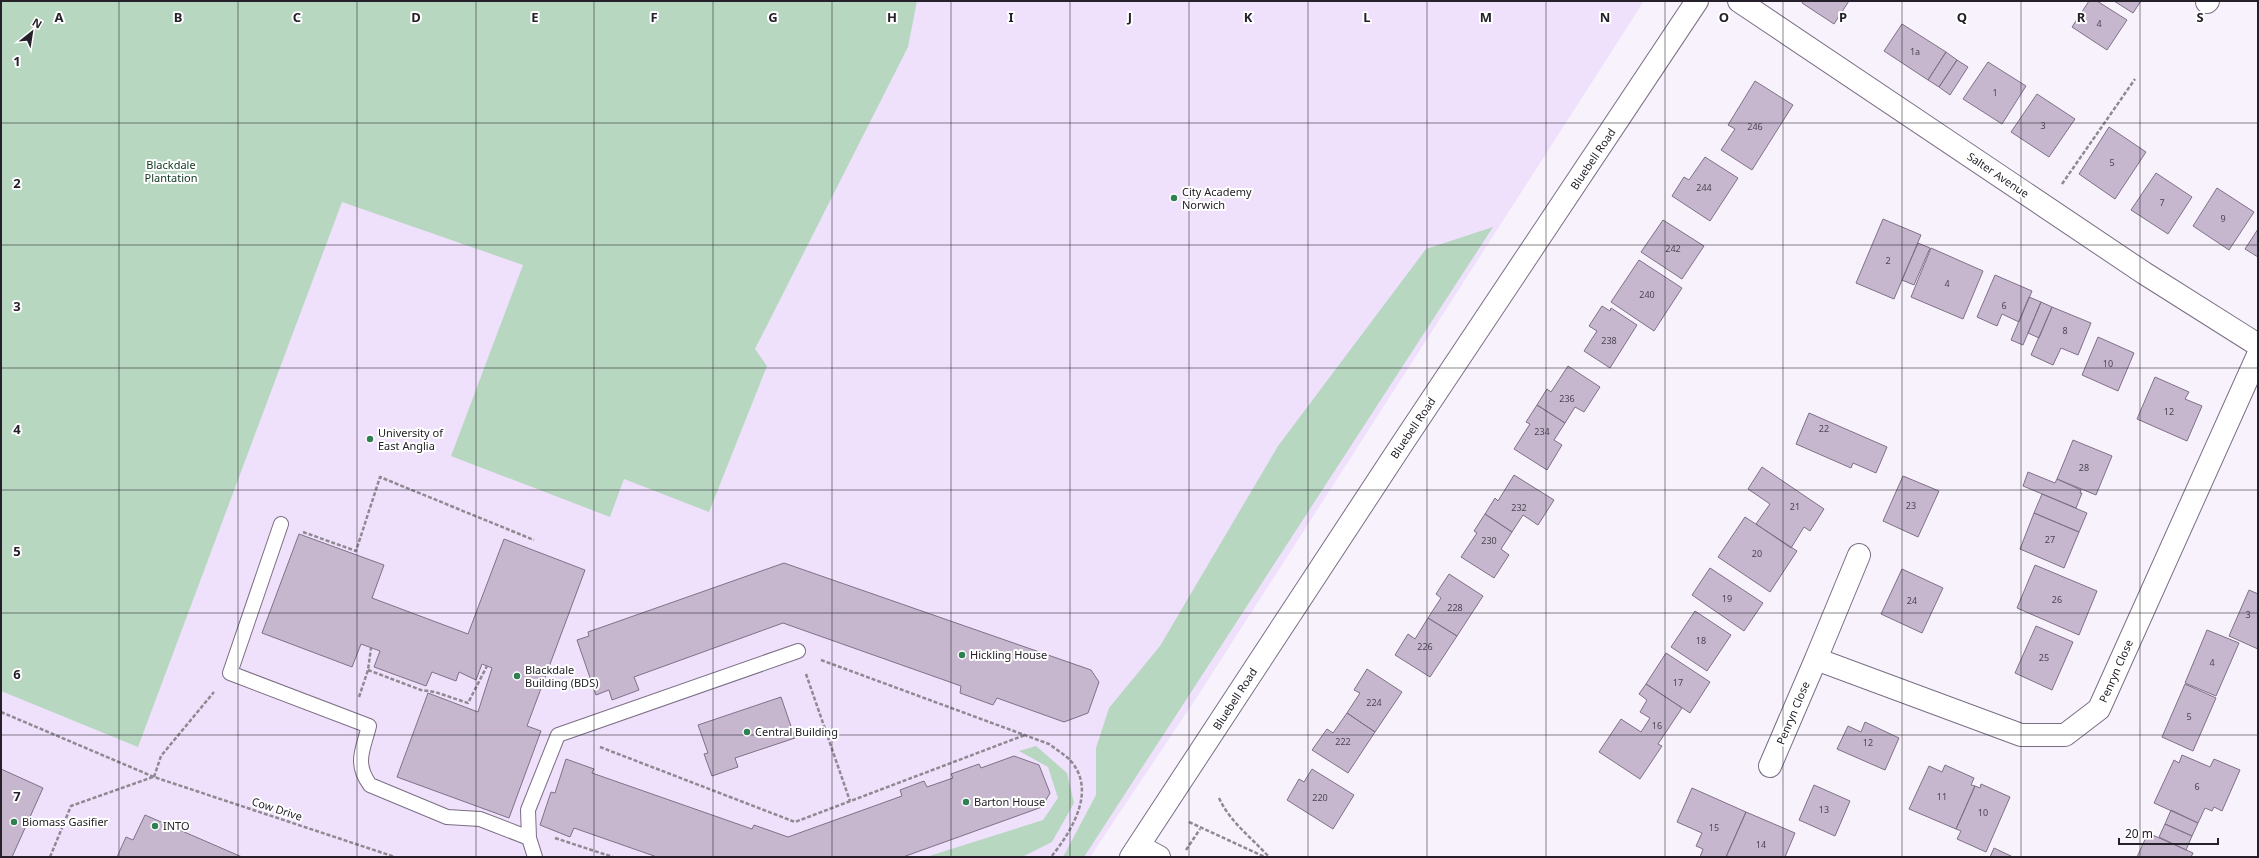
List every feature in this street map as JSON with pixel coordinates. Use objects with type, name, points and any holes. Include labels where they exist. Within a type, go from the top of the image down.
[{"type":"street","name":"Bluebell Road","points":[[1135,851],[1398,450],[1697,1]]},
{"type":"street","name":"Salter Avenue","points":[[1739,1],[2046,208],[2206,314],[2258,345]]},
{"type":"street","name":"Penryn Close","points":[[1816,659],[2021,735],[2065,735],[2099,709],[2258,355]]},
{"type":"street","name":"Penryn Close","points":[[1770,766],[1859,555]]},
{"type":"street","points":[[1135,851],[1159,857]]},
{"type":"lane","points":[[281,524],[230,673],[352,718],[369,726],[360,766],[363,776],[370,785],[447,817],[480,819],[529,834]]},
{"type":"lane","points":[[535,857],[529,834],[528,810],[558,735],[798,651]]},
{"type":"path","points":[[2046,208],[2135,79]]},
{"type":"path","points":[[281,524],[356,551],[380,477],[534,540]]},
{"type":"path","points":[[352,718],[368,670],[371,648]]},
{"type":"path","points":[[798,651],[850,801]]},
{"type":"path","points":[[798,651],[1049,744],[1070,760],[1081,778],[1083,796],[1076,818],[1051,857]]},
{"type":"path","points":[[368,670],[421,690],[435,692],[468,703],[487,666]]},
{"type":"path","points":[[50,857],[71,806],[154,777],[162,756],[230,673]]},
{"type":"path","name":"Cow Drive","points":[[1,712],[154,777],[395,857]]},
{"type":"path","points":[[564,733],[795,822],[1025,735]]},
{"type":"path","points":[[1218,798],[1225,812],[1237,826],[1269,857]]},
{"type":"path","points":[[1186,851],[1200,828],[1265,857]]},
{"type":"path","points":[[529,834],[614,857]]},
{"type":"shaded area","name":"University of East Anglia","points":[[1,1],[1644,1],[1199,694],[1090,857],[1,857]]},
{"type":"green space","name":"Blackdale Plantation","points":[[1,1],[917,1],[908,47],[755,349],[767,366],[709,512],[624,479],[610,517],[451,456],[523,265],[342,202],[138,747],[1,691]]},
{"type":"green space","points":[[1493,227],[1084,857],[1063,857],[1096,795],[1096,748],[1109,708],[1160,646],[1278,446],[1426,249]]},
{"type":"green space","points":[[1036,746],[1067,773],[1074,803],[1052,842],[1022,857],[926,857],[1043,820],[1058,798],[1048,767],[1019,751]]},
{"type":"building","points":[[1803,1],[1849,1],[1834,24],[1802,3]]},
{"type":"building","points":[[2089,1],[2097,1],[2127,20],[2107,50],[2072,27]]},
{"type":"building","points":[[2114,1],[2141,1],[2133,13]]},
{"type":"building","points":[[1902,24],[1946,52],[1928,80],[1884,51]]},
{"type":"building","points":[[1946,52],[1957,60],[1939,87],[1928,80]]},
{"type":"building","points":[[1957,60],[1968,67],[1950,95],[1939,87]]},
{"type":"building","points":[[1988,62],[2026,86],[2002,124],[1963,99]]},
{"type":"building","points":[[1755,81],[1793,105],[1752,170],[1721,150],[1735,129],[1728,125]]},
{"type":"building","points":[[2037,94],[2075,119],[2049,157],[2011,132]]},
{"type":"building","points":[[2109,127],[2146,152],[2115,199],[2079,174]]},
{"type":"building","points":[[1705,157],[1738,178],[1710,221],[1672,196],[1684,177],[1689,180]]},
{"type":"building","points":[[2156,173],[2192,197],[2168,234],[2131,210]]},
{"type":"building","points":[[2217,188],[2254,212],[2229,250],[2193,226]]},
{"type":"building","points":[[1883,219],[1921,235],[1894,299],[1856,283]]},
{"type":"building","points":[[1663,220],[1704,246],[1682,279],[1641,252]]},
{"type":"building","points":[[2258,229],[2258,257],[2245,249]]},
{"type":"building","points":[[1918,243],[1930,248],[1914,285],[1902,280]]},
{"type":"building","points":[[1931,248],[1983,271],[1963,319],[1911,297]]},
{"type":"building","points":[[1639,260],[1682,288],[1654,331],[1611,302]]},
{"type":"building","points":[[1995,275],[2032,291],[2019,322],[2002,314],[1997,326],[1977,317]]},
{"type":"building","points":[[2029,297],[2041,302],[2023,345],[2011,340]]},
{"type":"building","points":[[2041,302],[2052,307],[2039,338],[2028,333]]},
{"type":"building","points":[[1602,306],[1610,311],[1611,308],[1637,325],[1610,368],[1584,351],[1597,331],[1589,326]]},
{"type":"building","points":[[2052,307],[2091,323],[2078,355],[2061,348],[2053,365],[2031,355]]},
{"type":"building","points":[[2098,337],[2134,353],[2118,391],[2082,375]]},
{"type":"building","points":[[1568,366],[1600,387],[1584,412],[1575,407],[1565,423],[1537,405],[1547,389],[1551,392]]},
{"type":"building","points":[[2155,377],[2189,392],[2185,399],[2202,406],[2187,441],[2137,419]]},
{"type":"building","points":[[1537,405],[1565,423],[1554,440],[1562,445],[1547,470],[1514,449],[1530,424],[1526,422]]},
{"type":"building","points":[[1809,413],[1887,447],[1876,473],[1853,463],[1851,468],[1796,444]]},
{"type":"building","points":[[2073,440],[2112,456],[2096,495],[2057,479]]},
{"type":"building","points":[[1762,467],[1824,509],[1810,531],[1804,527],[1791,548],[1756,524],[1770,504],[1748,489]]},
{"type":"building","points":[[2028,472],[2055,483],[2057,479],[2081,490],[2080,493],[2082,493],[2076,508],[2023,486]]},
{"type":"building","points":[[1514,475],[1554,500],[1538,525],[1523,515],[1512,532],[1485,514],[1495,498],[1498,501]]},
{"type":"building","points":[[1903,476],[1939,491],[1918,537],[1883,521]]},
{"type":"building","points":[[2042,494],[2087,513],[2079,532],[2034,513]]},
{"type":"building","points":[[2034,513],[2079,532],[2064,568],[2020,549]]},
{"type":"building","points":[[1485,514],[1512,532],[1501,549],[1509,555],[1494,578],[1461,557],[1477,533],[1474,531]]},
{"type":"building","points":[[1745,517],[1797,551],[1770,592],[1718,557]]},
{"type":"building","name":"Blackdale Building (BDS)","points":[[299,534],[384,565],[372,598],[468,634],[504,539],[585,570],[527,726],[541,731],[509,818],[397,777],[428,693],[478,712],[492,668],[482,664],[476,680],[459,672],[456,681],[432,672],[426,686],[374,667],[380,651],[361,644],[352,667],[262,633]]},
{"type":"building","name":"Hickling House","points":[[784,563],[1091,670],[1099,682],[1088,713],[1064,722],[997,698],[993,705],[960,693],[961,686],[783,623],[634,677],[639,690],[612,700],[609,690],[596,695],[577,640],[589,636],[588,632]]},
{"type":"building","points":[[2035,565],[2097,591],[2079,635],[2017,608]]},
{"type":"building","points":[[1710,568],[1763,603],[1744,631],[1692,595]]},
{"type":"building","points":[[1902,569],[1943,588],[1922,633],[1881,614]]},
{"type":"building","points":[[1449,574],[1483,596],[1457,636],[1428,618],[1441,598],[1436,594]]},
{"type":"building","points":[[2249,590],[2258,594],[2258,649],[2229,636]]},
{"type":"building","points":[[1695,611],[1731,635],[1707,671],[1671,647]]},
{"type":"building","points":[[1428,618],[1457,636],[1430,677],[1395,655],[1408,634],[1415,639]]},
{"type":"building","points":[[2036,626],[2073,642],[2052,690],[2015,673]]},
{"type":"building","points":[[2207,630],[2239,643],[2216,696],[2185,683]]},
{"type":"building","points":[[1666,653],[1710,682],[1690,713],[1646,684]]},
{"type":"building","points":[[1367,669],[1402,692],[1375,732],[1347,713],[1360,693],[1354,690]]},
{"type":"building","points":[[1646,684],[1682,708],[1658,744],[1662,746],[1640,779],[1599,752],[1621,719],[1641,732],[1650,718],[1640,712],[1647,700],[1639,694]]},
{"type":"building","points":[[2185,684],[2216,698],[2193,751],[2162,737]]},
{"type":"building","name":"Central Building","points":[[781,697],[795,738],[735,758],[738,767],[712,776],[704,754],[708,753],[698,725]]},
{"type":"building","points":[[1347,713],[1375,732],[1348,773],[1312,750],[1327,729],[1333,733]]},
{"type":"building","points":[[1865,722],[1899,738],[1885,770],[1837,749],[1848,726],[1861,732]]},
{"type":"building","points":[[2182,755],[2210,767],[2214,759],[2240,770],[2222,811],[2214,807],[2212,811],[2205,808],[2198,823],[2154,803],[2174,760],[2179,763]]},
{"type":"building","name":"Barton House","points":[[1014,756],[1039,765],[1050,793],[1042,807],[903,857],[657,857],[574,828],[570,837],[540,825],[551,792],[555,793],[566,759],[594,769],[592,773],[752,829],[754,825],[788,837],[902,796],[900,790],[924,781],[927,787],[953,778],[951,774],[979,764],[981,768]]},
{"type":"building","points":[[1945,765],[1974,778],[1971,785],[1975,786],[1956,829],[1909,809],[1929,766],[1942,772]]},
{"type":"building","name":"Biomass Gasifier","points":[[1,769],[43,788],[12,857],[1,857]]},
{"type":"building","points":[[1312,769],[1354,795],[1333,829],[1287,800],[1299,779],[1304,782]]},
{"type":"building","points":[[1981,784],[2010,797],[1986,852],[1957,839],[1961,831],[1956,829],[1975,786],[1980,788]]},
{"type":"building","points":[[1814,785],[1850,801],[1835,836],[1799,820]]},
{"type":"building","points":[[1692,788],[1746,812],[1726,857],[1700,857],[1703,849],[1696,846],[1702,833],[1677,822]]},
{"type":"building","points":[[2171,810],[2198,823],[2192,836],[2165,824]]},
{"type":"building","points":[[1746,812],[1795,833],[1785,857],[1726,857]]},
{"type":"building","name":"INTO","points":[[145,815],[242,857],[117,857],[126,837],[133,840]]},
{"type":"building","points":[[2165,824],[2192,836],[2186,850],[2159,837]]},
{"type":"building","points":[[2148,833],[2193,853],[2191,857],[2137,857]]},
{"type":"building","points":[[1994,848],[2013,857],[1990,857]]},
{"type":"place","name":"City Academy Norwich","points":[[1174,198]]},
{"type":"place","name":"University of East Anglia","points":[[370,439]]},
{"type":"place","name":"Hickling House","points":[[962,655]]},
{"type":"place","name":"Blackdale Building (BDS)","points":[[517,676]]},
{"type":"place","name":"Central Building","points":[[747,732]]},
{"type":"place","name":"Barton House","points":[[966,802]]},
{"type":"place","name":"Biomass Gasifier","points":[[14,822]]},
{"type":"place","name":"INTO","points":[[155,826]]}]
